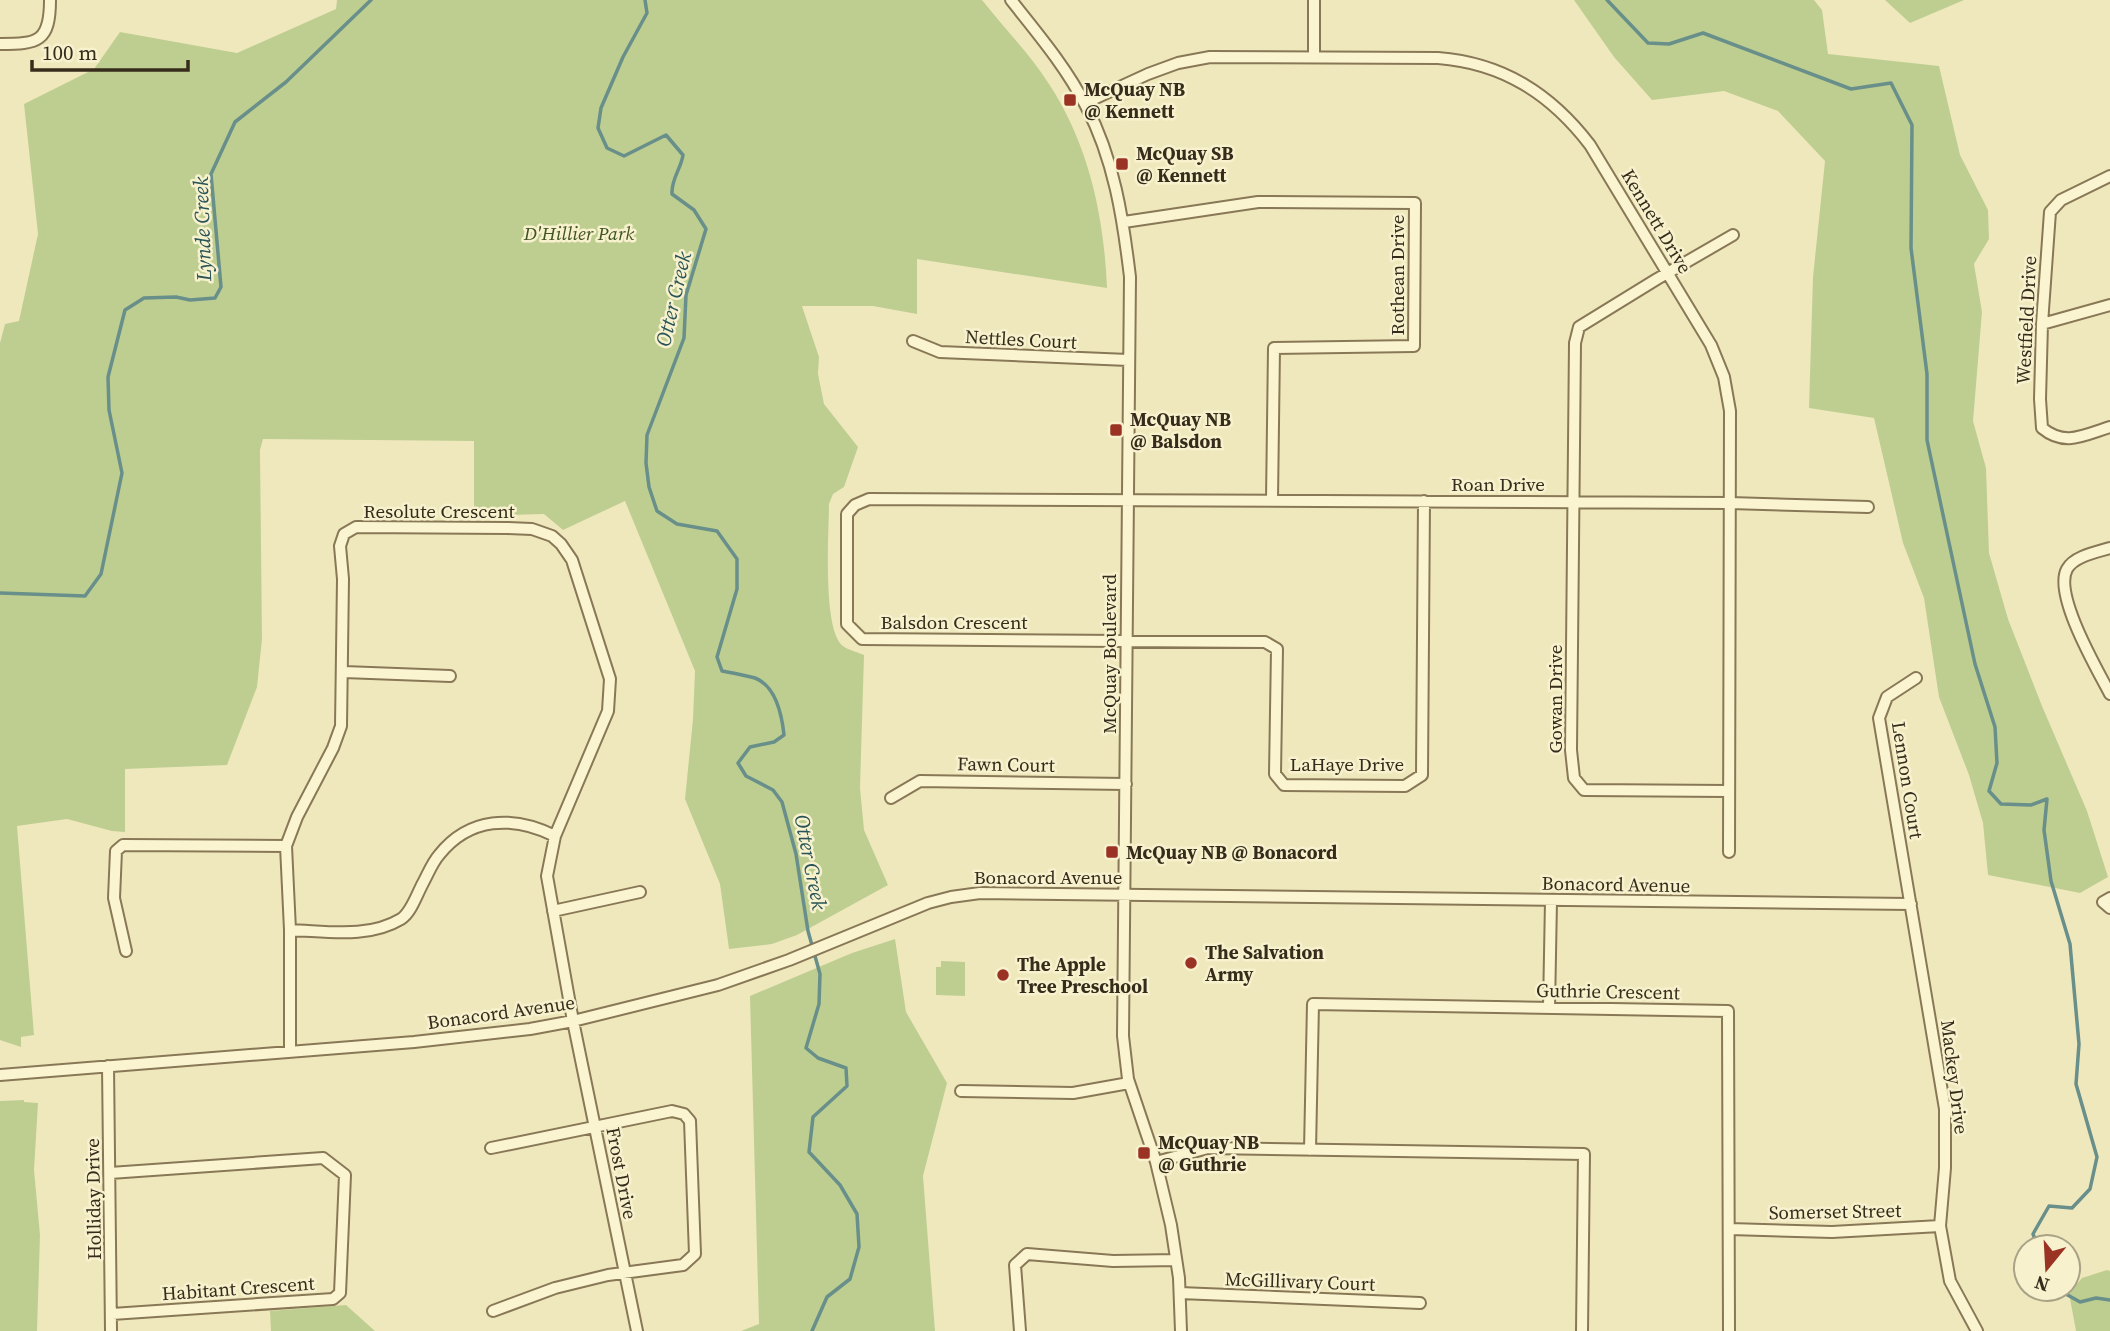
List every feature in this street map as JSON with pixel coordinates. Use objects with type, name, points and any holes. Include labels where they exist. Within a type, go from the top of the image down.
[{"type":"street","points":[[0,44],[28,44],[37,40],[50,19],[50,0]]},
{"type":"street","name":"McQuay Boulevard","points":[[1011,0],[1055,55],[1085,103],[1108,159],[1124,222],[1130,278],[1123,1036],[1129,1083],[1156,1162],[1171,1225],[1180,1293],[1181,1331]]},
{"type":"street","points":[[1314,0],[1314,57]]},
{"type":"street","name":"Kennett Drive","points":[[1085,103],[1158,70],[1210,57],[1464,60],[1526,85],[1572,121],[1590,145],[1711,345],[1724,377],[1730,411],[1729,852]]},
{"type":"street","name":"Westfield Drive","points":[[2110,176],[2061,200],[2050,212],[2040,399],[2042,428],[2054,438],[2072,439],[2110,427]]},
{"type":"street","name":"Rothean Drive","points":[[1124,222],[1258,202],[1415,203],[1414,346],[1274,348],[1272,500]]},
{"type":"street","points":[[1668,273],[1733,236]]},
{"type":"street","name":"Gowan Drive","points":[[1668,273],[1579,327],[1575,343],[1571,750],[1574,778],[1584,790],[1728,791]]},
{"type":"street","points":[[2042,324],[2110,305]]},
{"type":"street","name":"Nettles Court","points":[[913,341],[940,352],[1129,360]]},
{"type":"street","name":"Balsdon Crescent","points":[[1127,641],[862,639],[847,624],[847,514],[855,505],[869,499],[1128,500]]},
{"type":"street","name":"Roan Drive","points":[[1128,500],[1730,503],[1868,507]]},
{"type":"street","name":"LaHaye Drive","points":[[1127,641],[1265,642],[1277,649],[1275,774],[1284,785],[1405,786],[1422,775],[1424,501]]},
{"type":"street","name":"Resolute Crescent","points":[[290,1052],[290,930],[286,846],[341,726],[344,672],[340,546],[344,534],[356,527],[531,529],[552,536],[572,560],[610,679],[608,711],[555,836],[547,876],[573,1021]]},
{"type":"street","points":[[2110,548],[2074,561],[2066,570],[2063,582],[2066,598],[2085,644],[2110,694]]},
{"type":"street","points":[[344,672],[450,676]]},
{"type":"street","name":"Lennon Court","points":[[1911,904],[1880,718],[1887,697],[1916,678]]},
{"type":"street","name":"Fawn Court","points":[[891,798],[920,780],[1126,784]]},
{"type":"street","points":[[290,930],[361,932],[386,928],[404,917],[438,856],[453,840],[482,824],[509,822],[542,829],[555,836]]},
{"type":"street","points":[[126,951],[114,898],[116,850],[123,845],[286,846]]},
{"type":"street","points":[[553,911],[640,892]]},
{"type":"street","name":"Bonacord Avenue","points":[[0,1074],[414,1042],[573,1021],[718,985],[789,960],[928,903],[980,893],[1911,904]]},
{"type":"street","points":[[2110,898],[2103,902],[2110,908]]},
{"type":"street","points":[[1549,1008],[1550,901]]},
{"type":"street","name":"Mackey Drive","points":[[1911,904],[1945,1109],[1946,1139],[1940,1226],[1950,1281],[1977,1331]]},
{"type":"street","name":"Guthrie Crescent","points":[[1310,1150],[1313,1004],[1728,1011],[1729,1331]]},
{"type":"street","name":"Frost Drive","points":[[573,1021],[637,1331]]},
{"type":"street","name":"Holliday Drive","points":[[108,1066],[111,1331]]},
{"type":"street","points":[[961,1091],[1060,1094],[1129,1083]]},
{"type":"street","points":[[491,1148],[672,1111],[684,1114],[690,1121],[695,1254],[683,1265],[624,1272],[555,1289],[493,1311]]},
{"type":"street","points":[[1156,1162],[1208,1149],[1584,1154],[1582,1331]]},
{"type":"street","name":"Habitant Crescent","points":[[110,1172],[323,1158],[345,1175],[340,1293],[333,1299],[112,1314]]},
{"type":"street","name":"Somerset Street","points":[[1730,1229],[1832,1232],[1940,1226]]},
{"type":"street","points":[[1020,1331],[1015,1265],[1027,1254],[1113,1261],[1176,1260]]},
{"type":"street","name":"McGillivary Court","points":[[1180,1293],[1420,1303]]},
{"type":"green space","name":"D'Hillier Park","points":[[337,0],[982,0],[1042,73],[1075,131],[1098,208],[1107,288],[917,259],[917,314],[873,306],[802,306],[819,357],[818,374],[824,404],[858,447],[844,487],[833,494],[829,504],[829,601],[836,636],[843,646],[864,655],[860,788],[864,830],[888,885],[797,935],[772,944],[729,949],[720,884],[685,799],[695,671],[625,501],[563,530],[544,514],[474,516],[474,441],[263,439],[260,450],[262,639],[257,687],[227,765],[125,769],[125,832],[67,819],[17,826],[34,1035],[21,1037],[21,1047],[0,1040],[0,343],[5,324],[19,321],[38,234],[24,104],[94,69],[120,32],[237,53],[336,9]]},
{"type":"green space","points":[[1574,0],[1814,0],[1822,10],[1828,54],[1939,66],[1960,155],[1988,210],[1989,239],[1974,264],[1982,312],[1973,421],[1986,468],[1989,553],[2008,619],[2087,811],[2108,877],[2080,893],[1988,875],[1983,823],[1969,775],[1939,697],[1924,598],[1903,543],[1874,418],[1809,408],[1813,277],[1825,161],[1778,111],[1724,91],[1652,100],[1614,57]]},
{"type":"green space","points":[[1885,0],[1964,0],[1910,23]]},
{"type":"green space","points":[[895,939],[906,1012],[947,1083],[923,1176],[935,1331],[741,1331],[759,1324],[750,996],[852,953]]},
{"type":"green space","points":[[941,961],[965,962],[965,996],[936,995],[936,967],[941,967]]},
{"type":"green space","points":[[24,1100],[38,1103],[34,1170],[40,1235],[37,1331],[0,1331],[0,1101]]},
{"type":"green space","points":[[2110,1271],[2110,1331],[2076,1331],[2071,1303],[2082,1303],[2082,1278]]},
{"type":"green space","points":[[346,1305],[375,1331],[271,1331],[270,1311]]},
{"type":"waterway","name":"Lynde Creek","points":[[0,593],[85,596],[101,574],[122,473],[109,410],[108,377],[125,310],[144,298],[215,298],[221,287],[211,174],[235,122],[286,82],[371,0]]},
{"type":"waterway","name":"Otter Creek","points":[[645,0],[647,13],[623,57],[601,108],[598,128],[607,148],[624,156],[666,135],[683,155],[672,194],[694,210],[706,229],[686,295],[684,338],[647,435],[649,487],[657,511],[677,524],[717,531],[737,559],[737,589],[717,657],[722,671],[755,678],[768,688],[779,711],[784,735],[774,742],[750,747],[738,763],[746,776],[773,790],[782,802],[796,854],[808,931],[820,974],[819,1004],[806,1048],[818,1058],[846,1068],[847,1086],[813,1117],[809,1152],[840,1185],[857,1214],[859,1247],[850,1279],[827,1297],[812,1331]]},
{"type":"waterway","points":[[1607,0],[1648,43],[1669,44],[1703,33],[1851,89],[1891,83],[1912,125],[1911,248],[1927,374],[1927,440],[1975,664],[1995,727],[1997,763],[1989,791],[2001,804],[2031,805],[2047,799],[2044,830],[2051,881],[2070,944],[2079,1044],[2076,1084],[2097,1157],[2090,1189],[2072,1208],[2049,1206],[2034,1233]]},
{"type":"waterway","points":[[2082,1302],[2096,1298],[2110,1300]]},
{"type":"place","name":"McQuay NB @ Kennett","points":[[1070,100]]},
{"type":"place","name":"McQuay SB @ Kennett","points":[[1122,164]]},
{"type":"place","name":"McQuay NB @ Balsdon","points":[[1116,430]]},
{"type":"place","name":"McQuay NB @ Bonacord","points":[[1112,852]]},
{"type":"place","name":"The Salvation Army","points":[[1191,963]]},
{"type":"place","name":"The Apple Tree Preschool","points":[[1003,975]]},
{"type":"place","name":"McQuay NB @ Guthrie","points":[[1144,1153]]}]
